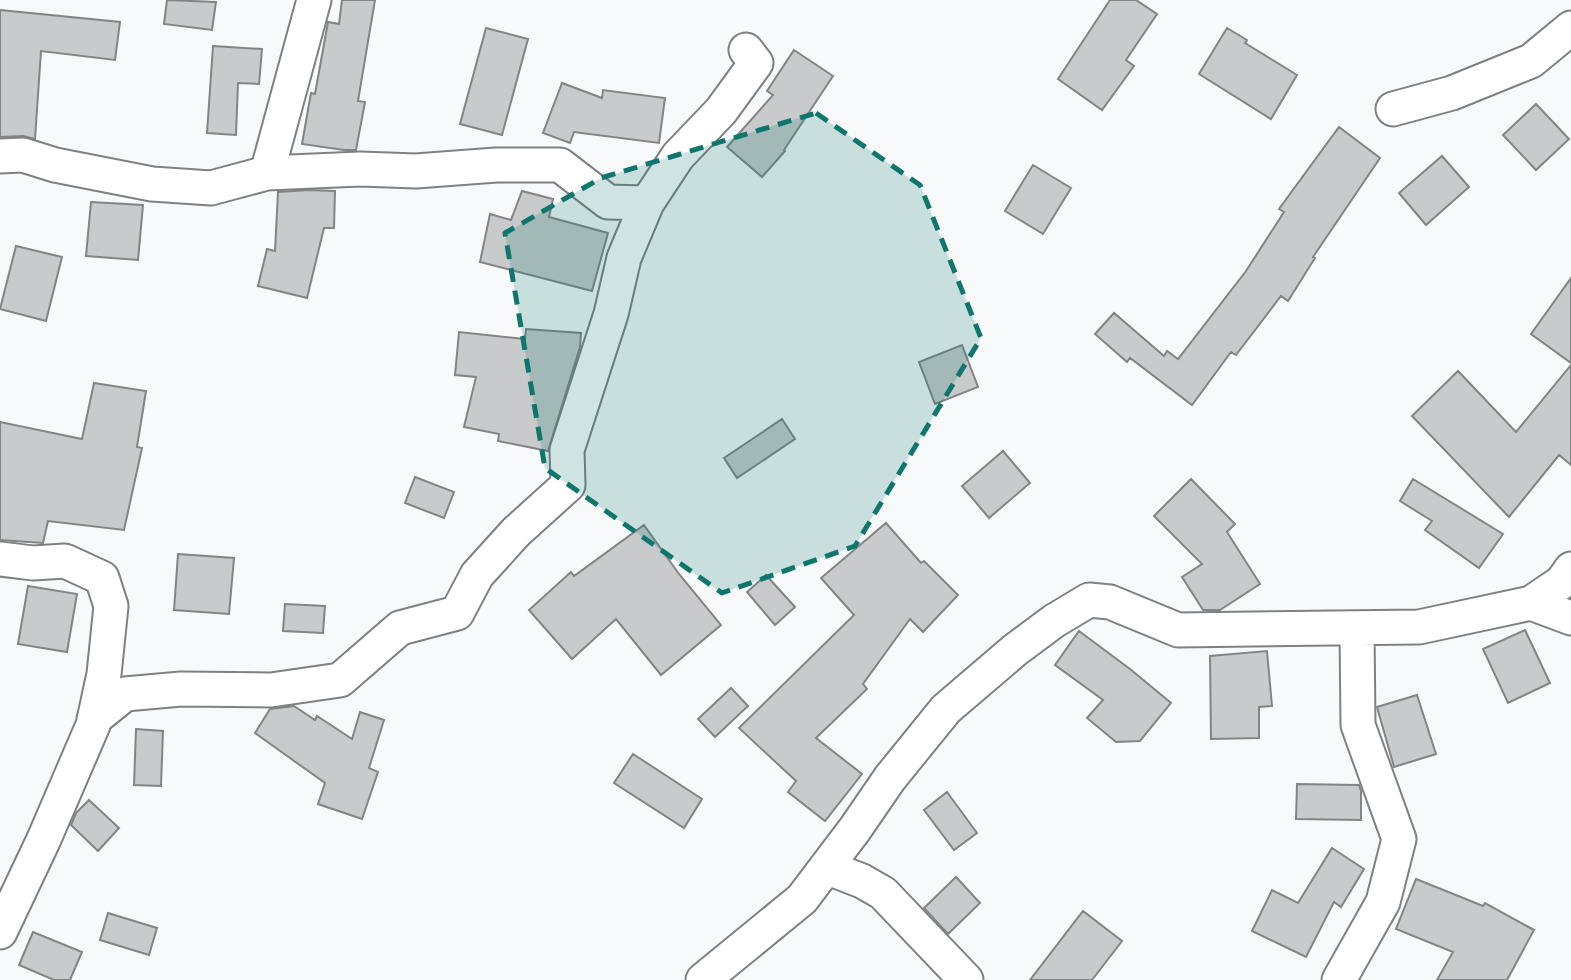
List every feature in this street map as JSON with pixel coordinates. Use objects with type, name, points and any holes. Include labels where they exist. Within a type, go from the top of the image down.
[{"type":"street","points":[[267,173],[314,0]]},
{"type":"street","points":[[1393,109],[1452,93],[1531,61],[1571,28]]},
{"type":"street","points":[[93,719],[125,694],[181,689],[271,690],[340,680],[400,628],[457,613],[477,575],[516,532],[568,485],[567,450],[611,314],[624,258],[647,203],[678,156],[721,111],[756,63],[746,50]]},
{"type":"street","points":[[0,156],[23,155],[87,172],[164,185],[211,188],[267,173],[559,165],[608,202],[647,203]]},
{"type":"street","points":[[0,559],[33,563],[65,561],[102,578],[111,606],[104,674],[93,719],[44,839],[0,932]]},
{"type":"street","points":[[703,980],[802,899],[890,778],[946,709],[1024,642],[1089,600],[1110,602],[1178,630],[1419,626],[1531,603],[1562,582],[1571,569]]},
{"type":"street","points":[[1531,603],[1571,618]]},
{"type":"street","points":[[1339,980],[1383,902],[1399,839],[1358,725],[1357,629]]},
{"type":"street","points":[[826,867],[862,881],[883,893],[967,980]]},
{"type":"highlighted area","points":[[816,113],[920,185],[981,338],[855,546],[722,593],[545,468],[505,233],[601,178]]},
{"type":"building","points":[[167,0],[216,2],[212,30],[164,24]]},
{"type":"building","points":[[342,0],[375,0],[358,101],[365,102],[356,150],[302,144],[311,93],[315,94],[328,22],[339,24]]},
{"type":"building","points":[[1110,0],[1136,0],[1157,14],[1126,60],[1134,66],[1102,110],[1058,79]]},
{"type":"building","points":[[0,10],[120,22],[115,60],[41,51],[35,139],[23,136],[0,137]]},
{"type":"building","points":[[486,28],[528,39],[502,135],[460,124]]},
{"type":"building","points":[[1227,28],[1247,40],[1245,43],[1297,75],[1271,119],[1199,74]]},
{"type":"building","points":[[213,46],[262,49],[259,84],[238,83],[236,135],[207,133]]},
{"type":"building","points":[[794,50],[833,76],[785,151],[762,177],[727,147],[773,95],[767,91]]},
{"type":"building","points":[[562,83],[602,98],[603,90],[665,98],[659,143],[574,132],[570,143],[543,133]]},
{"type":"building","points":[[1536,104],[1569,139],[1536,170],[1503,135]]},
{"type":"building","points":[[1339,127],[1380,158],[1313,257],[1315,258],[1288,301],[1281,296],[1236,355],[1231,352],[1192,405],[1130,358],[1127,362],[1095,334],[1114,313],[1164,356],[1167,351],[1178,359],[1246,271],[1284,212],[1279,209]]},
{"type":"building","points":[[1442,156],[1469,187],[1426,225],[1399,193]]},
{"type":"building","points":[[1033,165],[1071,188],[1043,234],[1005,211]]},
{"type":"building","points":[[335,191],[334,228],[324,228],[307,298],[258,286],[267,249],[275,251],[278,192]]},
{"type":"building","points":[[522,191],[553,199],[549,217],[608,233],[592,291],[480,262],[490,214],[511,220]]},
{"type":"building","points":[[91,202],[143,205],[138,260],[86,256]]},
{"type":"building","points":[[16,246],[62,257],[46,321],[0,309]]},
{"type":"building","points":[[1571,278],[1571,363],[1531,334]]},
{"type":"building","points":[[526,329],[581,333],[580,347],[548,451],[498,441],[499,434],[464,427],[476,377],[455,375],[459,332],[525,339]]},
{"type":"building","points":[[962,345],[978,387],[935,404],[919,362]]},
{"type":"building","points":[[1571,365],[1571,465],[1559,455],[1509,517],[1412,416],[1458,371],[1516,432]]},
{"type":"building","points":[[94,383],[146,391],[137,447],[142,448],[124,530],[48,521],[43,543],[0,540],[0,422],[82,439]]},
{"type":"building","points":[[782,419],[795,439],[737,478],[724,458]]},
{"type":"building","points":[[1003,451],[1030,483],[989,518],[962,486]]},
{"type":"building","points":[[415,477],[454,492],[444,518],[405,503]]},
{"type":"building","points":[[1191,479],[1235,524],[1227,532],[1260,584],[1220,610],[1203,610],[1182,577],[1202,564],[1154,516]]},
{"type":"building","points":[[1413,479],[1503,534],[1479,568],[1425,530],[1432,521],[1400,501]]},
{"type":"building","points":[[886,523],[921,563],[924,561],[958,595],[923,632],[910,619],[863,684],[867,689],[816,738],[862,774],[825,821],[788,792],[796,781],[739,728],[854,615],[821,578]]},
{"type":"building","points":[[644,525],[679,574],[721,625],[661,675],[616,619],[572,659],[529,610],[571,572],[574,576]]},
{"type":"building","points":[[178,554],[234,558],[229,614],[174,610]]},
{"type":"building","points":[[766,575],[795,607],[775,625],[747,592]]},
{"type":"building","points":[[28,586],[77,594],[67,652],[18,644]]},
{"type":"building","points":[[285,604],[325,606],[323,633],[283,631]]},
{"type":"building","points":[[1525,630],[1550,683],[1508,703],[1483,649]]},
{"type":"building","points":[[1079,631],[1171,703],[1140,741],[1116,742],[1087,718],[1103,700],[1055,665]]},
{"type":"building","points":[[1267,651],[1272,706],[1259,707],[1259,738],[1211,739],[1210,656]]},
{"type":"building","points":[[731,688],[748,706],[715,737],[698,719]]},
{"type":"building","points":[[1417,695],[1436,754],[1394,767],[1377,707]]},
{"type":"building","points":[[294,706],[315,720],[317,716],[352,739],[360,712],[384,720],[369,768],[378,772],[362,819],[318,804],[325,783],[255,733],[270,709]]},
{"type":"building","points":[[136,729],[163,731],[161,786],[134,785]]},
{"type":"building","points":[[633,754],[702,799],[684,828],[614,783]]},
{"type":"building","points":[[1297,784],[1359,785],[1361,820],[1296,819]]},
{"type":"building","points":[[947,792],[977,833],[954,850],[924,810]]},
{"type":"building","points":[[89,800],[119,828],[98,851],[71,825],[76,813]]},
{"type":"building","points":[[1332,848],[1364,869],[1341,907],[1334,902],[1306,957],[1252,931],[1272,890],[1298,903]]},
{"type":"building","points":[[956,877],[980,903],[948,934],[924,908]]},
{"type":"building","points":[[1416,879],[1483,906],[1485,903],[1534,930],[1507,980],[1437,980],[1453,952],[1396,929]]},
{"type":"building","points":[[1083,911],[1122,941],[1092,980],[1030,980]]},
{"type":"building","points":[[108,913],[157,928],[149,955],[100,940]]},
{"type":"building","points":[[33,932],[82,952],[70,980],[54,980],[19,965]]}]
